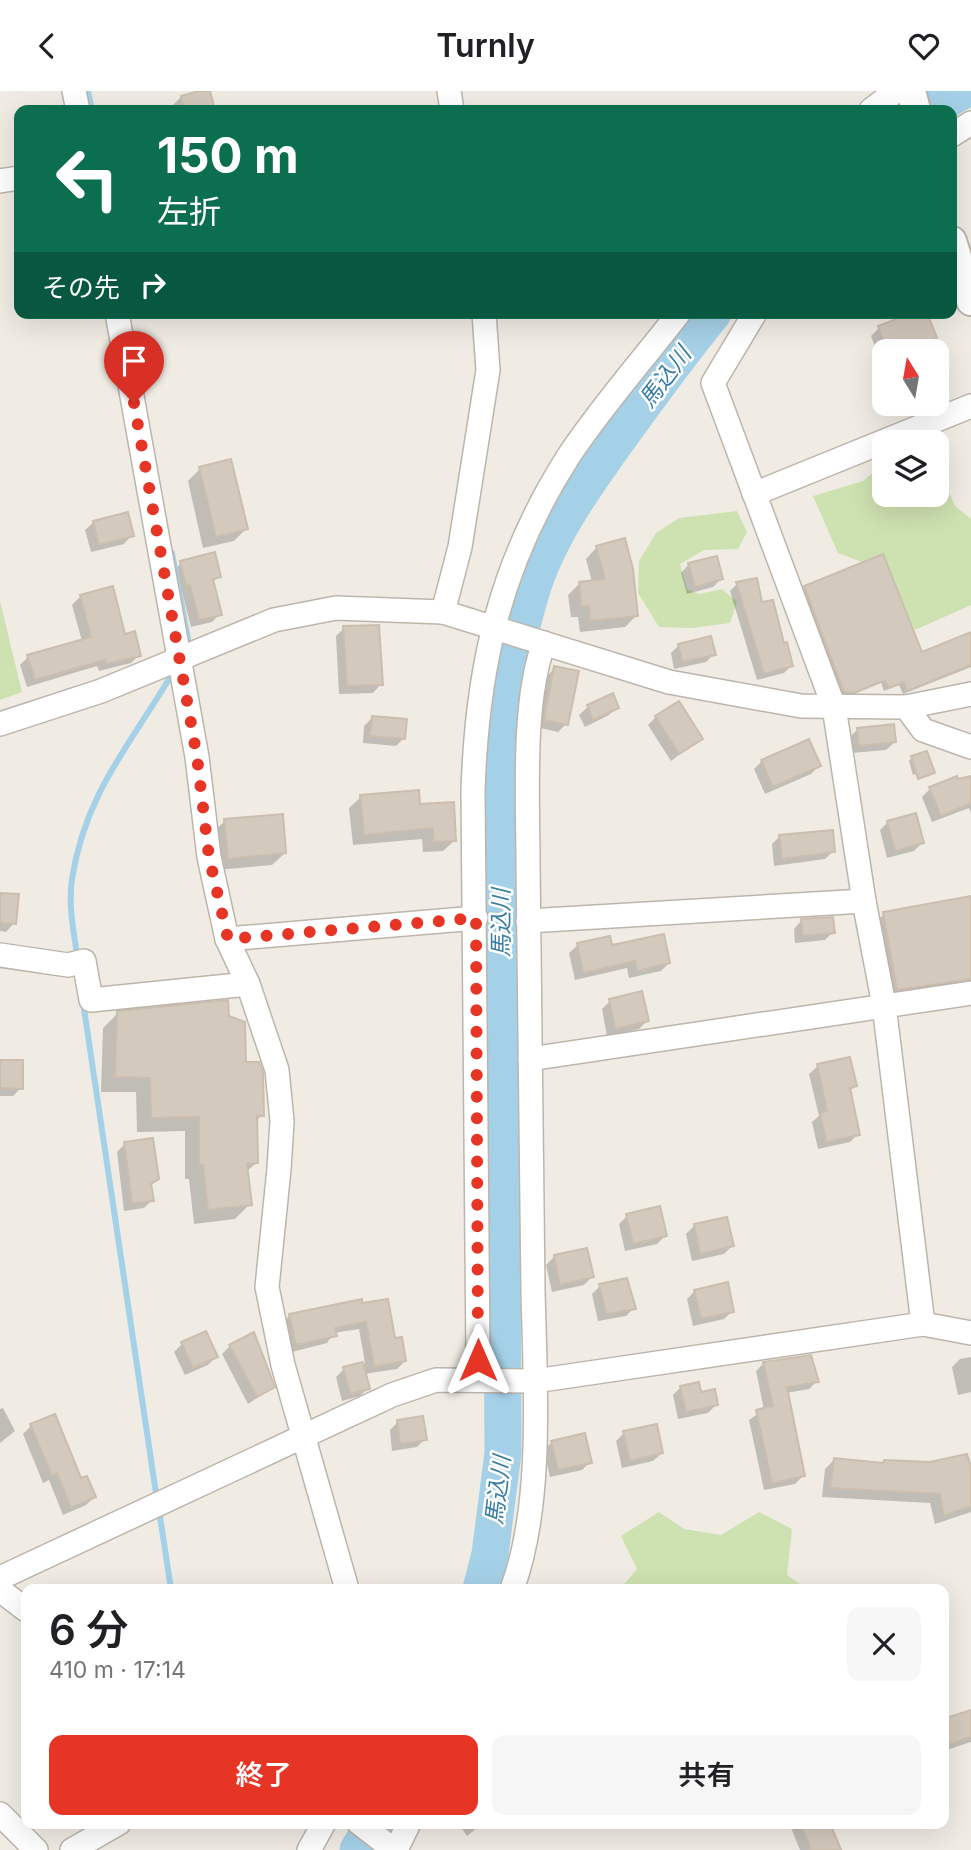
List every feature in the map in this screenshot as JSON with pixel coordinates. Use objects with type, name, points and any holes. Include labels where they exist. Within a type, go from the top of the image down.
[{"type":"street","points":[[885,105],[909,96]]},
{"type":"street","points":[[957,257],[971,301]]},
{"type":"street","points":[[118,319],[180,657],[209,857],[228,939],[248,984],[277,1070],[282,1121],[267,1287],[283,1366],[346,1584]]},
{"type":"street","points":[[443,612],[460,547],[488,370],[484,319]]},
{"type":"street","points":[[477,1380],[475,734],[503,589],[527,533],[568,457],[674,319]]},
{"type":"street","points":[[751,319],[713,383],[834,707],[864,901],[884,1005],[903,1184],[923,1324]]},
{"type":"street","points":[[754,494],[971,406]]},
{"type":"street","points":[[0,724],[101,691],[274,620],[336,608],[443,612],[669,682],[800,706],[906,707],[971,694]]},
{"type":"street","points":[[514,1584],[520,1569],[531,1503],[535,1381],[527,766],[537,663],[544,643]]},
{"type":"street","points":[[906,707],[923,730],[971,747]]},
{"type":"street","points":[[528,921],[864,901]]},
{"type":"street","points":[[228,939],[476,918]]},
{"type":"street","points":[[0,955],[76,963],[91,1000],[248,984]]},
{"type":"street","points":[[530,1059],[806,1020],[884,1005],[971,993]]},
{"type":"street","points":[[0,1578],[391,1395],[436,1381],[535,1381],[923,1324],[971,1333]]},
{"type":"street","points":[[0,1590],[21,1606]]},
{"type":"street","points":[[0,1814],[36,1850]]},
{"type":"street","points":[[72,1850],[109,1829]]},
{"type":"street","points":[[309,1850],[321,1829]]},
{"type":"street","points":[[367,1829],[392,1849],[404,1829]]},
{"type":"green space","points":[[872,474],[872,507],[949,507],[949,492],[955,506],[971,519],[971,605],[915,630],[880,569],[838,553],[813,496],[863,481]]},
{"type":"green space","points":[[737,511],[747,532],[738,549],[704,550],[680,564],[687,589],[699,594],[722,589],[737,602],[730,623],[692,628],[659,627],[638,593],[639,561],[656,533],[679,518]]},
{"type":"green space","points":[[0,601],[22,692],[0,700]]},
{"type":"green space","points":[[659,1512],[684,1529],[721,1535],[759,1512],[792,1529],[787,1575],[800,1584],[624,1584],[637,1569],[621,1536]]},
{"type":"building","points":[[210,91],[214,105],[183,105],[181,96]]},
{"type":"building","points":[[896,319],[929,319],[937,338],[934,339],[883,339],[878,326]]},
{"type":"building","points":[[231,459],[248,529],[216,537],[199,467]]},
{"type":"building","points":[[128,512],[134,536],[99,545],[93,521]]},
{"type":"building","points":[[625,538],[633,569],[638,616],[590,621],[589,606],[581,607],[579,582],[605,579],[596,546]]},
{"type":"building","points":[[215,552],[221,577],[213,579],[222,615],[199,620],[190,585],[186,586],[180,561]]},
{"type":"building","points":[[883,554],[922,652],[971,632],[971,665],[907,691],[904,682],[889,688],[885,680],[854,693],[844,692],[804,586]]},
{"type":"building","points":[[717,556],[723,579],[695,587],[688,563]]},
{"type":"building","points":[[757,578],[762,602],[773,600],[793,666],[764,674],[736,582]]},
{"type":"building","points":[[113,586],[125,634],[135,631],[141,656],[106,664],[105,660],[35,680],[27,655],[91,637],[80,595]]},
{"type":"building","points":[[379,625],[383,685],[347,686],[343,626]]},
{"type":"building","points":[[711,636],[716,655],[682,662],[678,644]]},
{"type":"building","points":[[554,666],[579,671],[568,725],[544,720]]},
{"type":"building","points":[[613,693],[619,708],[593,720],[587,705]]},
{"type":"building","points":[[679,701],[703,739],[679,754],[655,716]]},
{"type":"building","points":[[372,716],[407,719],[405,739],[370,736]]},
{"type":"building","points":[[894,724],[896,742],[859,746],[857,728]]},
{"type":"building","points":[[809,739],[821,766],[773,787],[761,760]]},
{"type":"building","points":[[927,751],[935,773],[918,779],[911,756]]},
{"type":"building","points":[[957,776],[958,779],[971,776],[971,803],[941,816],[929,787]]},
{"type":"building","points":[[419,790],[420,804],[454,802],[456,841],[433,842],[433,828],[364,835],[360,795]]},
{"type":"building","points":[[916,813],[924,843],[895,851],[887,821]]},
{"type":"building","points":[[283,814],[286,853],[228,859],[224,819]]},
{"type":"building","points":[[833,830],[835,852],[782,859],[779,835]]},
{"type":"building","points":[[0,893],[19,894],[16,924],[0,923]]},
{"type":"building","points":[[971,896],[971,979],[897,990],[883,912]]},
{"type":"building","points":[[833,917],[835,933],[803,936],[801,919]]},
{"type":"building","points":[[664,934],[670,963],[637,971],[635,961],[583,973],[577,943],[610,936],[612,945]]},
{"type":"building","points":[[642,991],[649,1021],[615,1029],[609,999]]},
{"type":"building","points":[[228,1000],[229,1016],[245,1022],[246,1062],[259,1062],[263,1072],[264,1116],[257,1116],[258,1163],[247,1164],[252,1205],[208,1210],[203,1165],[199,1165],[199,1117],[151,1118],[150,1078],[115,1077],[117,1011]]},
{"type":"building","points":[[850,1057],[857,1086],[850,1088],[860,1135],[826,1142],[820,1113],[827,1111],[817,1064]]},
{"type":"building","points":[[0,1060],[23,1060],[23,1089],[0,1088]]},
{"type":"building","points":[[153,1138],[159,1179],[151,1184],[154,1201],[132,1203],[124,1142]]},
{"type":"building","points":[[660,1206],[667,1236],[633,1244],[626,1214]]},
{"type":"building","points":[[727,1217],[734,1246],[700,1254],[694,1224]]},
{"type":"building","points":[[587,1248],[594,1277],[560,1285],[554,1255]]},
{"type":"building","points":[[627,1278],[636,1309],[606,1314],[599,1284]]},
{"type":"building","points":[[728,1282],[734,1312],[701,1319],[694,1290]]},
{"type":"building","points":[[362,1299],[362,1303],[388,1299],[395,1338],[402,1337],[406,1361],[374,1367],[366,1322],[335,1328],[337,1336],[296,1345],[289,1314]]},
{"type":"building","points":[[206,1331],[218,1357],[193,1368],[181,1342]]},
{"type":"building","points":[[254,1332],[275,1387],[257,1397],[229,1345]]},
{"type":"building","points":[[811,1355],[819,1382],[787,1387],[805,1476],[772,1483],[756,1410],[773,1406],[763,1362]]},
{"type":"building","points":[[363,1362],[370,1389],[350,1394],[343,1367]]},
{"type":"building","points":[[699,1382],[701,1392],[715,1389],[718,1405],[686,1412],[680,1386]]},
{"type":"building","points":[[55,1414],[81,1478],[87,1476],[96,1497],[71,1508],[57,1473],[52,1476],[30,1424]]},
{"type":"building","points":[[423,1416],[427,1440],[400,1444],[397,1420]]},
{"type":"building","points":[[657,1424],[663,1453],[630,1461],[623,1431]]},
{"type":"building","points":[[585,1433],[592,1463],[558,1470],[551,1441]]},
{"type":"building","points":[[967,1454],[971,1467],[971,1506],[944,1516],[940,1494],[830,1488],[834,1458],[883,1463],[884,1460],[930,1462]]},
{"type":"building","points":[[971,1710],[971,1737],[949,1745],[949,1717]]},
{"type":"building","points":[[802,1829],[832,1829],[841,1850],[811,1850]]},
{"type":"waterway","points":[[88,91],[91,105]]},
{"type":"waterway","name":"馬込川","points":[[938,105],[962,91]]},
{"type":"waterway","name":"馬込川","points":[[482,1584],[490,1554],[503,1453],[500,811],[512,677],[522,625],[536,576],[556,533],[595,471],[708,319]]},
{"type":"waterway","points":[[172,553],[188,639]]},
{"type":"waterway","points":[[78,960],[71,899],[78,849],[97,797],[169,679]]},
{"type":"waterway","points":[[83,1002],[157,1500]]},
{"type":"waterway","points":[[159,1510],[170,1584]]},
{"type":"waterway","name":"馬込川","points":[[358,1850],[370,1829]]},
{"type":"route","points":[[134,403],[197,757],[209,857],[228,939],[476,918],[478,1360]]}]
